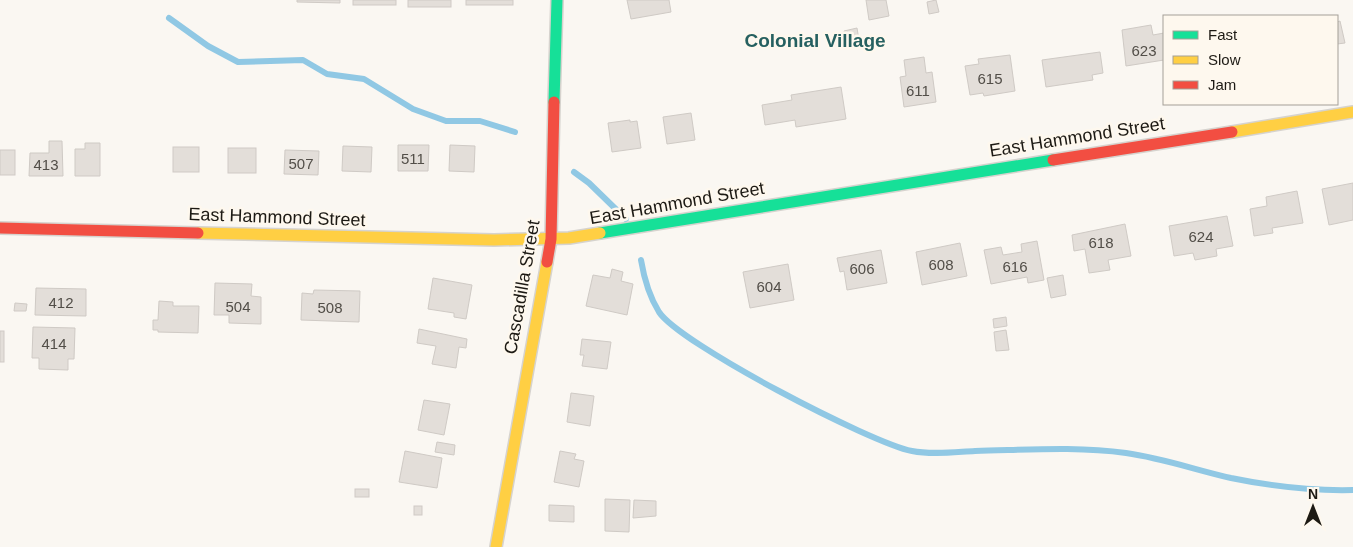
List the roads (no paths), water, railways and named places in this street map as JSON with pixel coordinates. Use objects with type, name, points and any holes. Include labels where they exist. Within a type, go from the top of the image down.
[{"type":"street","name":"Cascadilla Street","points":[[496,547],[544,266],[551,239],[557,0]]},
{"type":"street","name":"East Hammond Street","points":[[0,228],[494,240],[551,239],[592,235],[1353,112]]},
{"type":"waterway","points":[[169,18],[208,46],[238,62],[303,60],[327,74],[364,79],[413,109],[446,121],[480,121],[515,132]]},
{"type":"waterway","points":[[574,172],[589,183],[626,219]]},
{"type":"waterway","points":[[641,260],[652,300],[659,312],[674,327],[737,368],[819,412],[890,444],[912,451],[927,453],[1051,449],[1107,451],[1153,458],[1231,478],[1261,483],[1307,489],[1353,490]]},
{"type":"district","name":"Colonial Village","points":[[815,40]]}]
